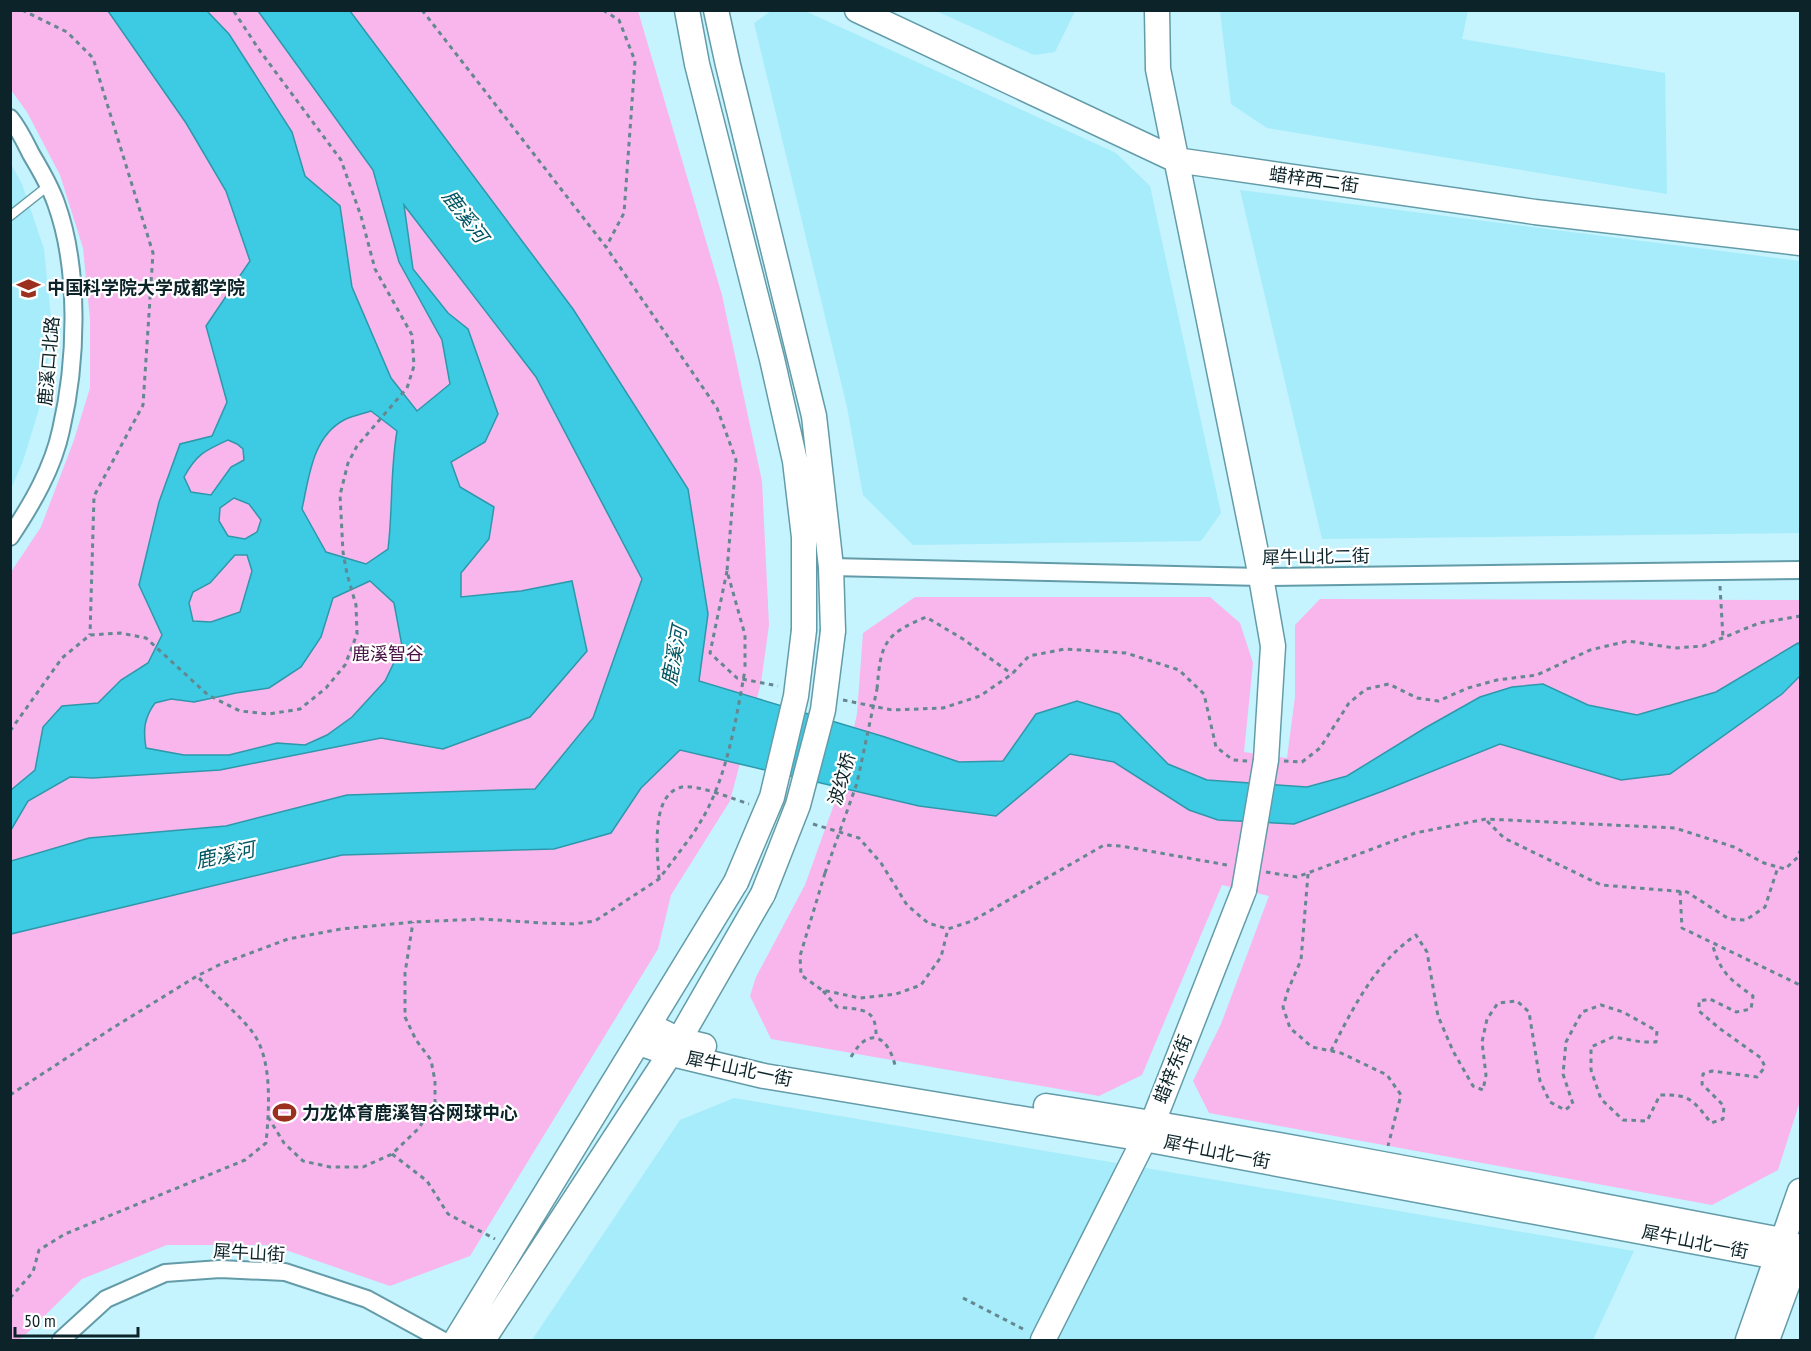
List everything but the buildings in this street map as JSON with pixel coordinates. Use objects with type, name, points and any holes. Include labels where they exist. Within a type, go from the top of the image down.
[{"type":"street","points":[[456,1341],[736,882],[772,797],[796,696],[804,630],[804,537],[795,461],[772,359],[697,64],[687,10]]},
{"type":"street","points":[[483,1341],[673,1046],[763,894],[798,806],[823,710],[833,631],[831,567],[814,416],[716,10]]},
{"type":"street","name":"蜡梓西二街","points":[[857,10],[1176,160],[1535,212],[1800,243]]},
{"type":"street","name":"蜡梓东街","points":[[1034,1336],[1148,1130],[1244,890],[1267,761],[1273,646],[1158,69],[1157,10]]},
{"type":"street","name":"鹿溪口北路","points":[[10,118],[56,203],[67,249],[73,290],[74,320],[61,431],[40,488],[10,537]]},
{"type":"street","name":"犀牛山北二街","points":[[831,567],[1261,577],[1800,570]]},
{"type":"street","name":"犀牛山北一街","points":[[644,1034],[764,1076],[1382,1165],[1791,1252]]},
{"type":"street","name":"犀牛山北一街","points":[[1148,1130],[1791,1252]]},
{"type":"street","points":[[1767,1341],[1791,1252],[1800,1191]]},
{"type":"street","points":[[1748,1341],[1791,1252]]},
{"type":"street","name":"犀牛山街","points":[[61,1341],[106,1299],[165,1274],[220,1269],[285,1272],[316,1282],[367,1299],[442,1341]]},
{"type":"lane","points":[[10,216],[48,186]]},
{"type":"path","points":[[21,10],[67,32],[93,58],[153,253],[143,405],[94,496],[90,635]]},
{"type":"path","points":[[10,731],[62,658],[90,635],[120,633],[146,638],[208,695],[240,711],[269,714],[300,709],[326,688],[345,665],[357,634],[356,605],[343,552],[340,495],[348,463],[357,446],[407,388],[414,366],[412,335],[375,269],[361,216],[341,160],[260,51],[233,10]]},
{"type":"path","points":[[422,10],[606,247],[717,408],[736,460],[727,571],[710,653],[737,678],[782,687]]},
{"type":"path","points":[[603,10],[620,20],[634,61],[624,213],[606,247]]},
{"type":"path","points":[[10,1095],[197,976],[221,964],[288,939],[341,929],[413,922],[482,919],[574,924],[595,921],[659,879],[693,834],[714,797],[734,728],[745,670],[745,635],[727,571]]},
{"type":"path","points":[[1720,571],[1723,638]]},
{"type":"path","points":[[837,699],[892,710],[943,708],[980,696],[1012,674],[1029,656],[1065,649],[1126,653],[1179,670],[1204,694],[1216,747],[1233,760],[1302,762],[1320,748],[1349,703],[1366,689],[1389,684],[1418,698],[1437,701],[1468,688],[1497,680],[1537,675],[1590,650],[1628,641],[1675,648],[1703,646],[1759,623],[1800,616]]},
{"type":"path","name":"波纹桥","points":[[822,990],[801,975],[800,956],[825,873],[857,783],[886,642],[902,627],[926,617],[963,639],[1012,674]]},
{"type":"path","points":[[659,879],[658,818],[667,795],[682,787],[703,789],[758,807]]},
{"type":"path","points":[[1486,819],[1504,838],[1601,885],[1687,892],[1729,919],[1746,920],[1765,907],[1778,867]]},
{"type":"path","points":[[1262,871],[1297,878],[1415,833],[1486,819],[1675,828],[1734,847],[1764,863],[1785,869],[1798,857],[1800,851]]},
{"type":"path","points":[[803,821],[859,838],[881,863],[907,905],[928,923],[948,929],[972,921],[1104,845],[1227,865]]},
{"type":"path","points":[[1308,874],[1301,960],[1283,1007],[1290,1028],[1312,1047],[1366,1063],[1388,1075],[1401,1095],[1382,1165]]},
{"type":"path","points":[[1680,891],[1682,928],[1800,985]]},
{"type":"path","points":[[268,1117],[284,1143],[303,1161],[330,1167],[363,1167],[392,1154],[418,1129],[435,1105],[435,1081],[431,1060],[416,1040],[405,1017],[405,973],[413,922]]},
{"type":"path","points":[[822,990],[860,998],[896,994],[921,985],[941,957],[948,929]]},
{"type":"path","points":[[1330,1051],[1355,1004],[1377,971],[1403,943],[1416,935],[1427,952],[1437,1016],[1473,1086],[1483,1090],[1486,1075],[1482,1041],[1487,1019],[1498,1003],[1517,1001],[1529,1012],[1540,1081],[1550,1102],[1565,1110],[1573,1104],[1563,1074],[1566,1041],[1582,1012],[1601,1005],[1623,1012],[1658,1031],[1656,1041],[1642,1042],[1613,1037],[1591,1047],[1591,1070],[1601,1099],[1623,1120],[1647,1121],[1660,1095],[1675,1095],[1693,1100],[1711,1123],[1723,1119],[1724,1106],[1702,1084],[1703,1074],[1713,1071],[1757,1077],[1765,1067],[1761,1058],[1699,1011],[1699,1001],[1710,999],[1736,1012],[1751,1009],[1753,996],[1728,977],[1716,957],[1712,943]]},
{"type":"path","points":[[10,1298],[33,1272],[39,1250],[64,1234],[246,1160],[266,1143],[268,1086],[262,1054],[254,1034],[197,976]]},
{"type":"path","points":[[822,990],[837,1007],[862,1010],[872,1015],[877,1024],[876,1038]]},
{"type":"path","points":[[851,1057],[858,1044],[867,1039],[876,1038],[892,1051],[895,1065]]},
{"type":"path","points":[[392,1154],[427,1181],[448,1214],[491,1237],[514,1246]]},
{"type":"path","points":[[963,1298],[1034,1336]]},
{"type":"shaded area","points":[[771,11],[805,11],[1116,153],[1150,186],[1221,513],[1201,541],[913,545],[863,495],[847,407],[754,23]]},
{"type":"shaded area","points":[[936,11],[1075,11],[1055,52],[1034,55]]},
{"type":"shaded area","points":[[1220,11],[1468,11],[1462,39],[1665,73],[1667,194],[1267,128],[1231,104]]},
{"type":"shaded area","name":"中国科学院大学成都学院","points":[[11,164],[22,184],[44,249],[52,327],[43,396],[23,461],[11,489]]},
{"type":"shaded area","points":[[1240,190],[1800,261],[1800,533],[1322,539]]},
{"type":"shaded area","points":[[734,1098],[1634,1251],[1593,1340],[532,1340],[680,1120]]},
{"type":"green space","name":"鹿溪智谷","points":[[11,11],[638,11],[722,295],[762,481],[769,625],[761,683],[730,801],[671,895],[658,949],[470,1256],[390,1286],[271,1245],[167,1245],[82,1279],[20,1340],[11,1340],[11,572],[41,527],[74,440],[90,388],[90,319],[83,248],[60,175],[27,112],[11,90]]},
{"type":"green space","points":[[915,597],[1210,597],[1240,623],[1253,663],[1244,752],[1287,758],[1295,697],[1295,625],[1320,599],[1800,600],[1800,1101],[1778,1170],[1712,1205],[1209,1113],[1193,1081],[1221,1024],[1269,896],[1222,885],[1142,1075],[1099,1096],[771,1039],[750,996],[756,977],[805,885],[841,785],[857,714],[863,633]]},
{"type":"water","name":"鹿溪河","points":[[108,11],[207,11],[229,34],[292,132],[305,176],[340,206],[352,287],[391,378],[417,411],[450,384],[442,340],[399,262],[373,170],[258,11],[350,11],[573,309],[688,489],[708,614],[699,681],[885,737],[959,762],[1003,761],[1036,714],[1077,701],[1119,714],[1168,764],[1207,780],[1307,787],[1347,776],[1480,697],[1512,687],[1543,684],[1588,705],[1637,715],[1716,692],[1798,643],[1800,645],[1800,676],[1782,694],[1670,774],[1621,780],[1500,744],[1294,824],[1218,820],[1189,810],[1114,762],[1070,754],[996,816],[919,806],[680,750],[641,788],[611,833],[554,849],[342,855],[11,934],[11,861],[89,838],[226,826],[347,795],[535,789],[593,718],[642,579],[536,377],[404,205],[413,269],[448,313],[468,329],[498,414],[485,442],[451,462],[460,487],[494,507],[489,539],[461,573],[461,597],[521,591],[572,581],[587,651],[530,717],[443,749],[381,738],[220,770],[93,778],[70,777],[28,801],[11,830],[11,790],[35,770],[43,727],[62,706],[98,703],[121,680],[148,663],[162,635],[139,585],[159,502],[180,444],[212,436],[227,402],[206,326],[250,261],[226,191],[186,123]],"holes":[[[371,411],[397,431],[388,549],[366,564],[326,552],[302,509],[318,447],[333,427],[354,416]],[[228,440],[243,449],[244,460],[231,467],[211,495],[191,492],[184,477],[197,458],[207,450]],[[234,498],[249,504],[261,520],[257,532],[245,539],[228,536],[219,521],[220,508]],[[235,555],[247,555],[252,571],[240,612],[211,622],[193,621],[189,603],[193,592],[210,583]],[[370,581],[394,603],[402,646],[385,681],[352,717],[327,735],[305,745],[277,743],[229,755],[184,755],[146,748],[145,724],[155,703],[171,699],[194,702],[269,688],[301,667],[321,637],[333,598]]]},
{"type":"place","name":"中国科学院大学成都学院","points":[[29,288]]},
{"type":"place","name":"力龙体育鹿溪智谷网球中心","points":[[284,1113]]}]
